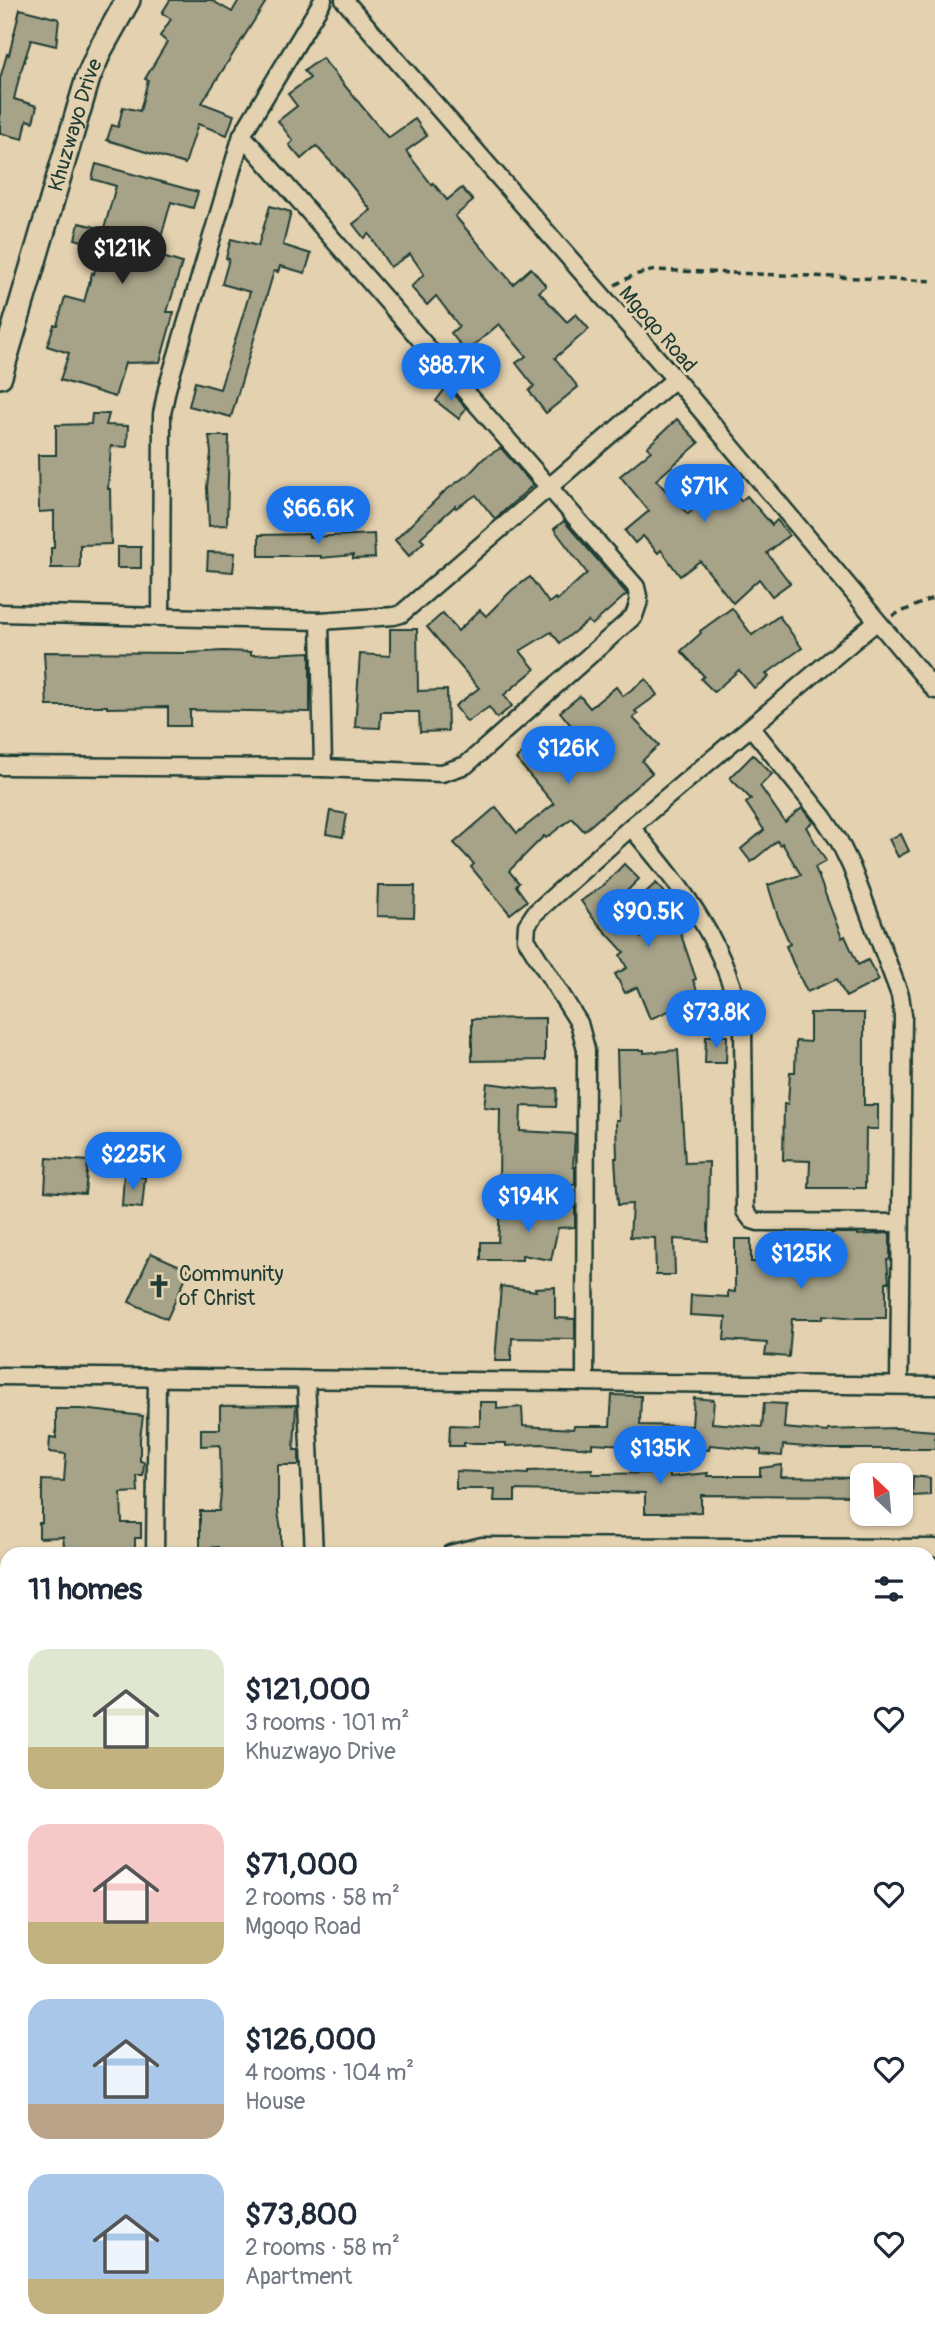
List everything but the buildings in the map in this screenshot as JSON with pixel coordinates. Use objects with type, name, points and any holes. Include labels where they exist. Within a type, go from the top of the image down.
[{"type":"street","name":"Khuzwayo Drive","points":[[0,376],[88,78],[128,0]]},
{"type":"street","points":[[161,616],[162,414],[167,389],[242,135],[323,0]]},
{"type":"street","name":"Mgoqo Road","points":[[344,0],[675,379],[935,690]]},
{"type":"street","points":[[0,766],[323,768],[442,774],[467,765],[634,616],[639,601],[636,587],[242,135]]},
{"type":"street","points":[[0,613],[320,621],[394,617],[401,614],[675,379]]},
{"type":"street","points":[[320,621],[323,768]]},
{"type":"street","points":[[584,1381],[586,1049],[579,1023],[526,939],[527,925],[535,913],[631,827],[876,622]]},
{"type":"street","points":[[751,727],[839,841],[900,995],[903,1015],[899,1385]]},
{"type":"street","points":[[631,827],[693,905],[713,939],[738,1007],[743,1029],[744,1211],[752,1220],[758,1222],[900,1223]]},
{"type":"street","points":[[0,1376],[935,1386]]},
{"type":"street","points":[[155,1547],[157,1378]]},
{"type":"street","points":[[306,1380],[314,1547]]},
{"type":"street","points":[[478,1547],[708,1547]]},
{"type":"path","points":[[600,293],[634,275],[655,270],[935,281]]},
{"type":"path","points":[[876,622],[935,597]]},
{"type":"place","name":"Community of Christ","points":[[159,1286]]}]
